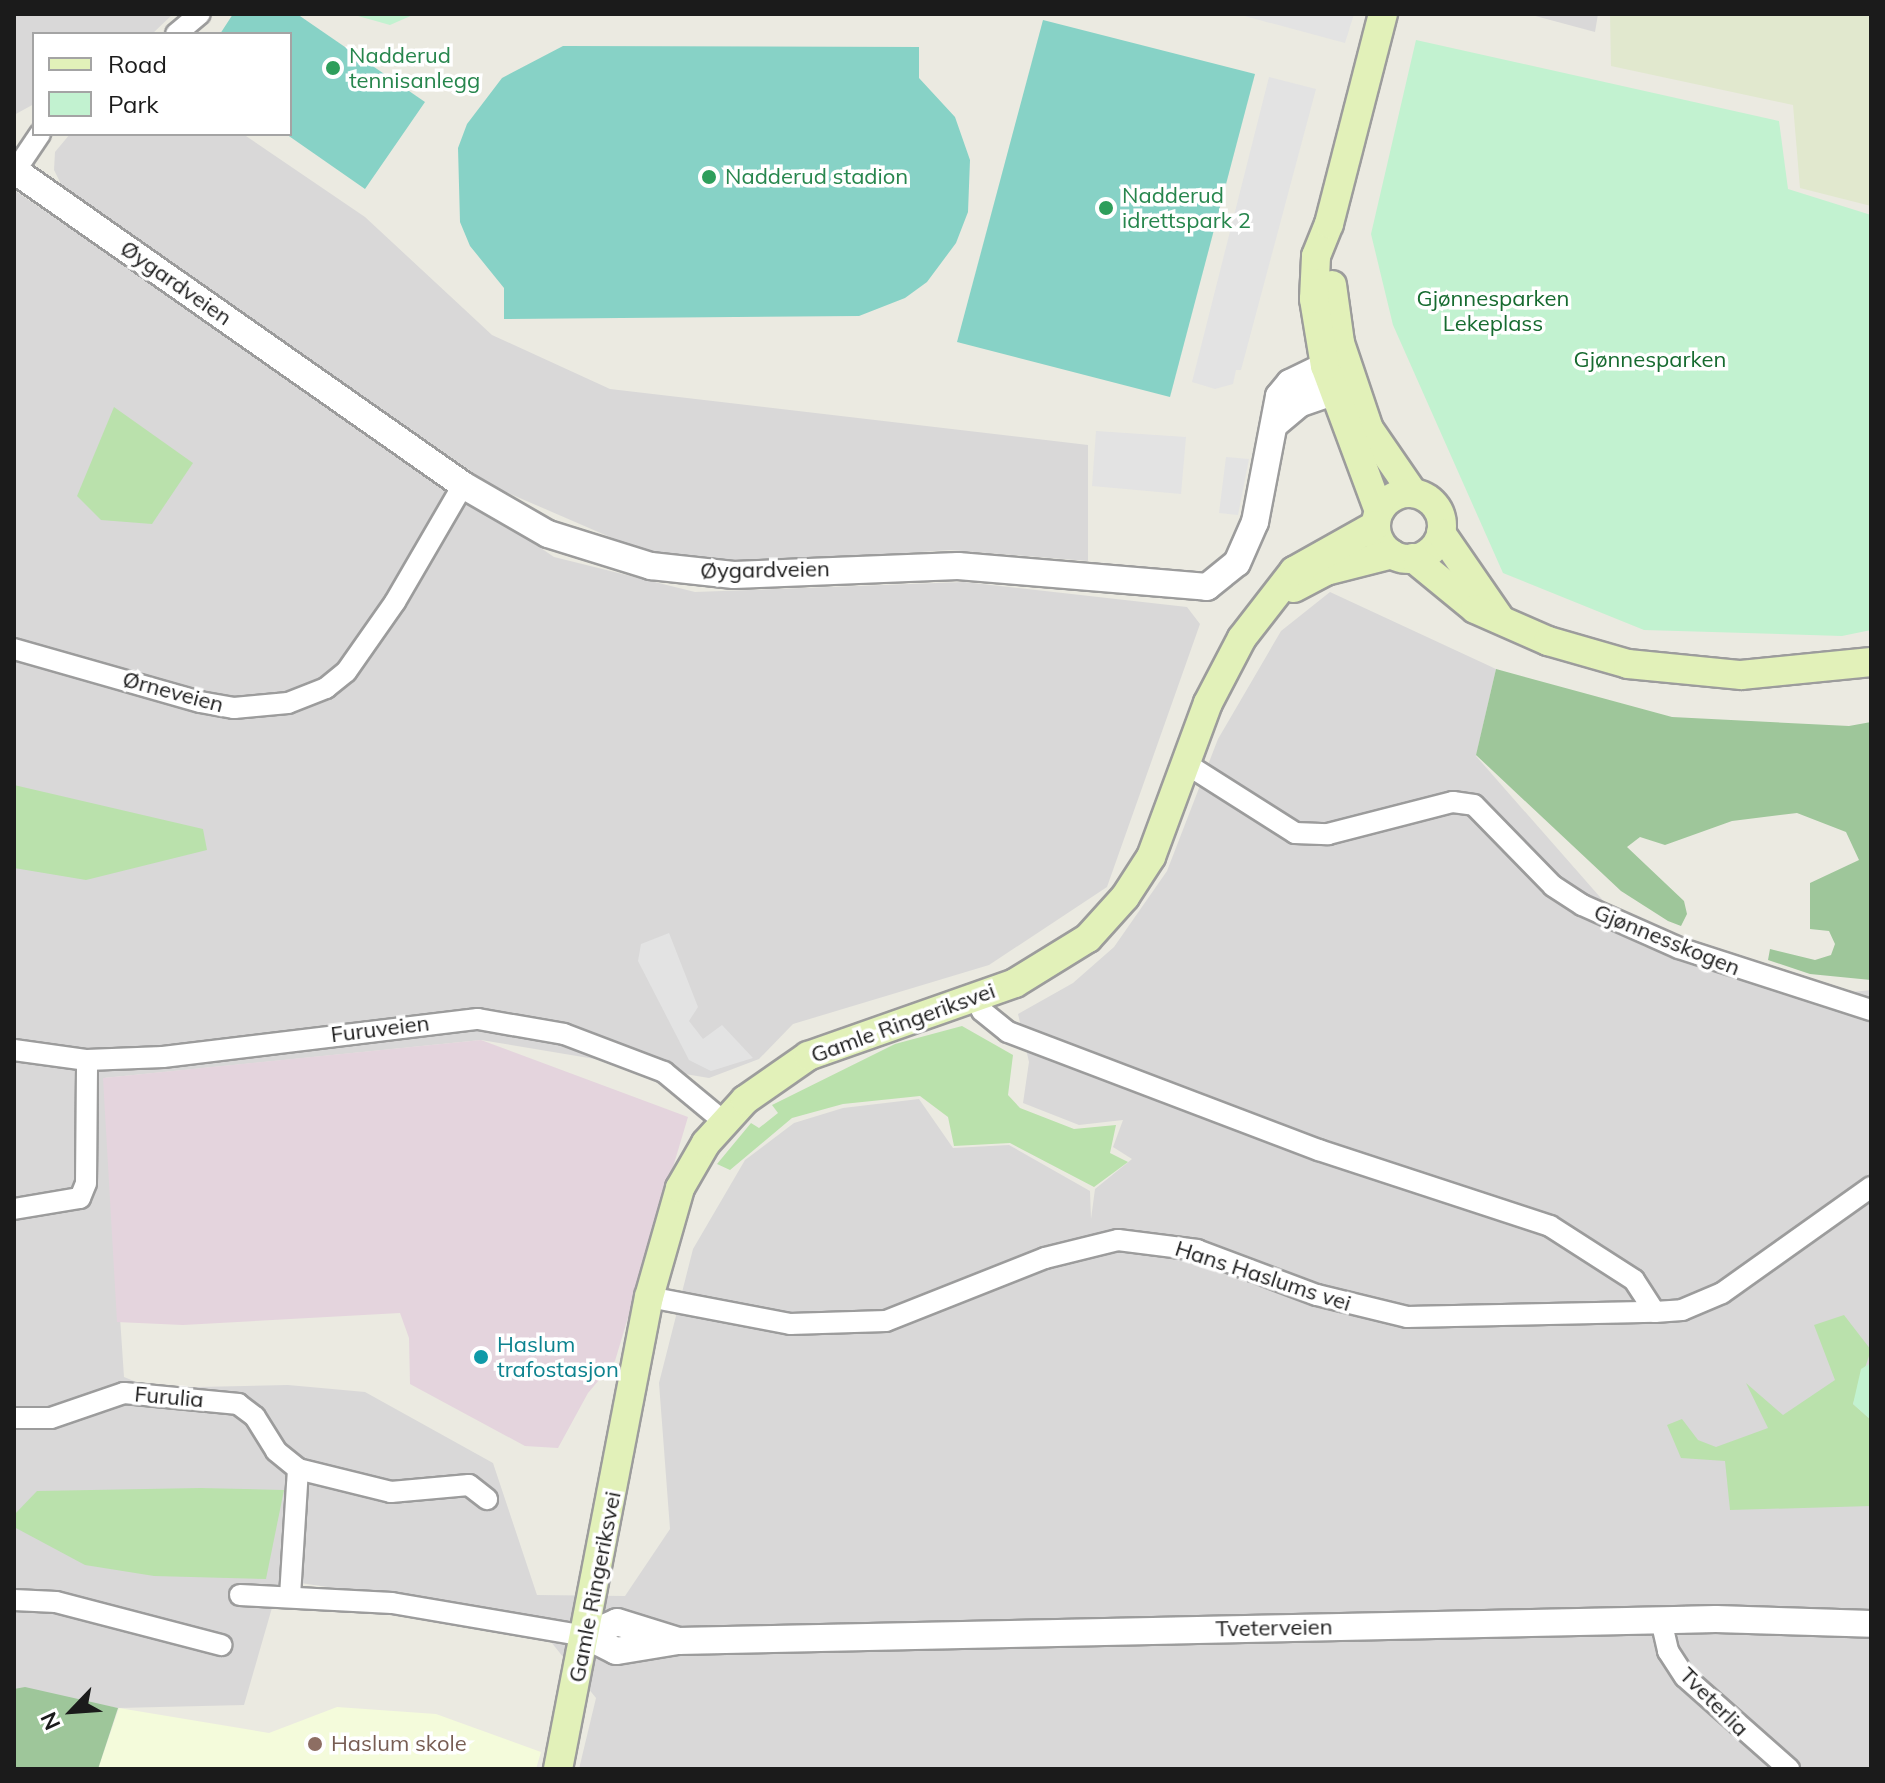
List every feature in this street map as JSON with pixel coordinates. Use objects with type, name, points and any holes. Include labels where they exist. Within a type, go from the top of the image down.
[{"type":"main road","points":[[1383,14],[1329,224],[1335,377],[1378,518],[1383,547],[1403,556],[1463,602],[1570,649],[1664,670],[1772,674],[1871,662]]},
{"type":"main road","points":[[1335,377],[1380,449],[1413,493],[1432,502],[1441,533],[1500,618]]},
{"type":"main road","points":[[1378,518],[1393,497],[1413,493]]},
{"type":"main road","name":"Gamle Ringeriksvei","points":[[558,1769],[649,1297],[680,1188],[722,1120],[808,1056],[976,997],[1049,964],[1106,920],[1151,857],[1218,681],[1284,581],[1318,553],[1378,518]]},
{"type":"main road","points":[[1403,556],[1431,550],[1441,533]]},
{"type":"main road","name":"Gamle Ringeriksvei","points":[[1272,599],[1326,571],[1403,556]]},
{"type":"street","points":[[178,32],[200,14]]},
{"type":"street","points":[[15,170],[39,136]]},
{"type":"street","name":"Øygardveien","points":[[15,170],[463,485],[548,534],[651,566],[734,575],[958,566],[1202,588],[1218,583],[1237,563],[1255,522],[1276,423],[1273,410],[1279,396],[1290,383],[1335,377]]},
{"type":"street","name":"Ørneveien","points":[[14,649],[200,702],[234,708],[288,703],[326,688],[346,672],[395,602],[463,485]]},
{"type":"street","name":"Gjønnesskogen","points":[[1188,765],[1295,833],[1328,834],[1453,802],[1474,805],[1553,886],[1582,905],[1679,948],[1871,1010]]},
{"type":"street","points":[[976,997],[982,1011],[1008,1032],[1319,1150],[1550,1226],[1634,1280],[1655,1312]]},
{"type":"street","name":"Furuveien","points":[[14,1050],[87,1060],[163,1057],[478,1019],[564,1034],[664,1072],[722,1120]]},
{"type":"street","points":[[14,1209],[80,1198],[86,1183],[87,1060]]},
{"type":"street","name":"Hans Haslums vei","points":[[649,1297],[790,1324],[886,1321],[1045,1258],[1118,1240],[1197,1250],[1317,1295],[1407,1317],[1682,1310],[1722,1293],[1871,1187]]},
{"type":"street","name":"Furulia","points":[[14,1418],[51,1418],[124,1393],[238,1404],[255,1417],[276,1451],[298,1469]]},
{"type":"street","points":[[290,1596],[298,1469],[391,1492],[469,1485],[487,1499]]},
{"type":"street","points":[[240,1595],[392,1603],[586,1636]]},
{"type":"street","points":[[14,1600],[56,1602],[221,1645]]},
{"type":"street","name":"Tveterveien","points":[[586,1636],[616,1651],[678,1641],[1661,1620],[1871,1624]]},
{"type":"street","name":"Tveterlia","points":[[1661,1620],[1668,1651],[1685,1677],[1789,1769]]},
{"type":"shaded area","points":[[14,14],[173,14],[154,32],[32,32],[32,105],[14,115]]},
{"type":"shaded area","name":"Nadderud tennisanlegg","points":[[233,14],[297,14],[425,102],[365,189],[289,136],[292,136],[292,32],[221,32]]},
{"type":"shaded area","points":[[1237,14],[1354,14],[1345,43]]},
{"type":"shaded area","points":[[1528,14],[1598,14],[1595,32]]},
{"type":"shaded area","points":[[1610,14],[1871,14],[1871,206],[1800,188],[1793,105],[1611,66]]},
{"type":"shaded area","name":"Nadderud idrettspark 2","points":[[1043,20],[1255,74],[1170,397],[957,342]]},
{"type":"shaded area","points":[[563,46],[919,47],[919,78],[955,117],[970,160],[968,212],[956,243],[927,282],[905,298],[859,316],[504,319],[504,288],[470,246],[460,222],[458,148],[467,124],[502,78]]},
{"type":"shaded area","points":[[1269,77],[1316,89],[1241,370],[1236,370],[1233,384],[1215,389],[1192,382]]},
{"type":"shaded area","points":[[68,136],[246,136],[365,217],[492,335],[610,389],[1088,445],[1088,561],[950,550],[710,566],[656,557],[492,486],[62,186],[54,170],[55,152]]},
{"type":"shaded area","points":[[14,190],[554,557],[695,592],[964,582],[1187,607],[1200,624],[1107,887],[989,965],[793,1024],[759,1059],[709,1078],[481,1040],[104,1078],[124,1377],[151,1388],[288,1385],[365,1392],[493,1463],[537,1595],[625,1596],[670,1529],[659,1383],[693,1249],[745,1160],[794,1123],[843,1108],[919,1099],[953,1148],[1009,1145],[1090,1191],[1091,1219],[1095,1189],[1132,1159],[1113,1147],[1123,1120],[1079,1125],[1023,1103],[1029,1062],[1018,1014],[1073,983],[1114,947],[1167,871],[1218,739],[1281,631],[1330,592],[1496,669],[1476,756],[1643,946],[1794,998],[1871,990],[1871,1769],[579,1769],[596,1698],[531,1617],[280,1580],[244,1705],[118,1708],[14,1689]]},
{"type":"shaded area","points":[[1096,431],[1186,437],[1181,494],[1092,486]]},
{"type":"shaded area","points":[[1226,457],[1249,459],[1238,515],[1219,513]]},
{"type":"shaded area","points":[[669,933],[698,1007],[689,1021],[703,1039],[722,1025],[753,1058],[711,1071],[689,1060],[638,961],[641,944]]},
{"type":"shaded area","points":[[481,1040],[688,1117],[615,1361],[588,1393],[558,1448],[525,1446],[410,1384],[409,1338],[400,1313],[183,1325],[117,1322],[103,1078]]},
{"type":"shaded area","name":"Haslum skole","points":[[337,1707],[436,1714],[541,1752],[536,1769],[98,1769],[119,1708],[269,1733]]},
{"type":"green space","points":[[351,14],[415,14],[390,25]]},
{"type":"green space","name":"Gjønnesparken","points":[[1416,40],[1779,121],[1788,189],[1871,215],[1871,630],[1842,636],[1644,630],[1503,573],[1393,325],[1371,234]]},
{"type":"green space","points":[[114,407],[193,463],[152,524],[101,520],[77,496]]},
{"type":"green space","points":[[1496,669],[1672,717],[1849,726],[1871,722],[1871,980],[1810,974],[1768,960],[1770,949],[1815,960],[1831,955],[1835,944],[1829,931],[1810,929],[1810,883],[1859,860],[1846,832],[1797,813],[1732,821],[1665,845],[1640,837],[1627,847],[1684,901],[1687,914],[1681,926],[1668,921],[1621,891],[1476,755]]},
{"type":"green space","points":[[14,785],[203,829],[207,850],[86,880],[14,868]]},
{"type":"green space","points":[[962,1026],[1013,1055],[1008,1095],[1020,1108],[1074,1129],[1116,1125],[1110,1153],[1128,1162],[1094,1187],[1010,1143],[954,1146],[948,1117],[920,1096],[843,1104],[792,1118],[730,1170],[717,1164],[751,1123],[759,1128],[778,1113],[772,1105],[895,1044]]},
{"type":"green space","points":[[1844,1315],[1871,1350],[1853,1404],[1871,1420],[1871,1506],[1730,1510],[1725,1461],[1681,1458],[1667,1425],[1682,1419],[1698,1440],[1716,1447],[1768,1428],[1746,1383],[1783,1415],[1835,1380],[1814,1325]]},
{"type":"green space","points":[[1871,1363],[1871,1420],[1853,1404],[1861,1369]]},
{"type":"green space","points":[[284,1490],[266,1579],[154,1576],[85,1565],[14,1527],[14,1515],[37,1491]]},
{"type":"green space","points":[[25,1687],[118,1708],[98,1769],[14,1769],[14,1689]]},
{"type":"place","name":"Nadderud tennisanlegg","points":[[333,68]]},
{"type":"place","name":"Nadderud stadion","points":[[709,177]]},
{"type":"place","name":"Nadderud idrettspark 2","points":[[1106,208]]},
{"type":"place","name":"Haslum trafostasjon","points":[[481,1357]]},
{"type":"place","name":"Haslum skole","points":[[315,1744]]},
{"type":"park label","name":"Gjønnesparken Lekeplass","points":[[1493,310]]}]
